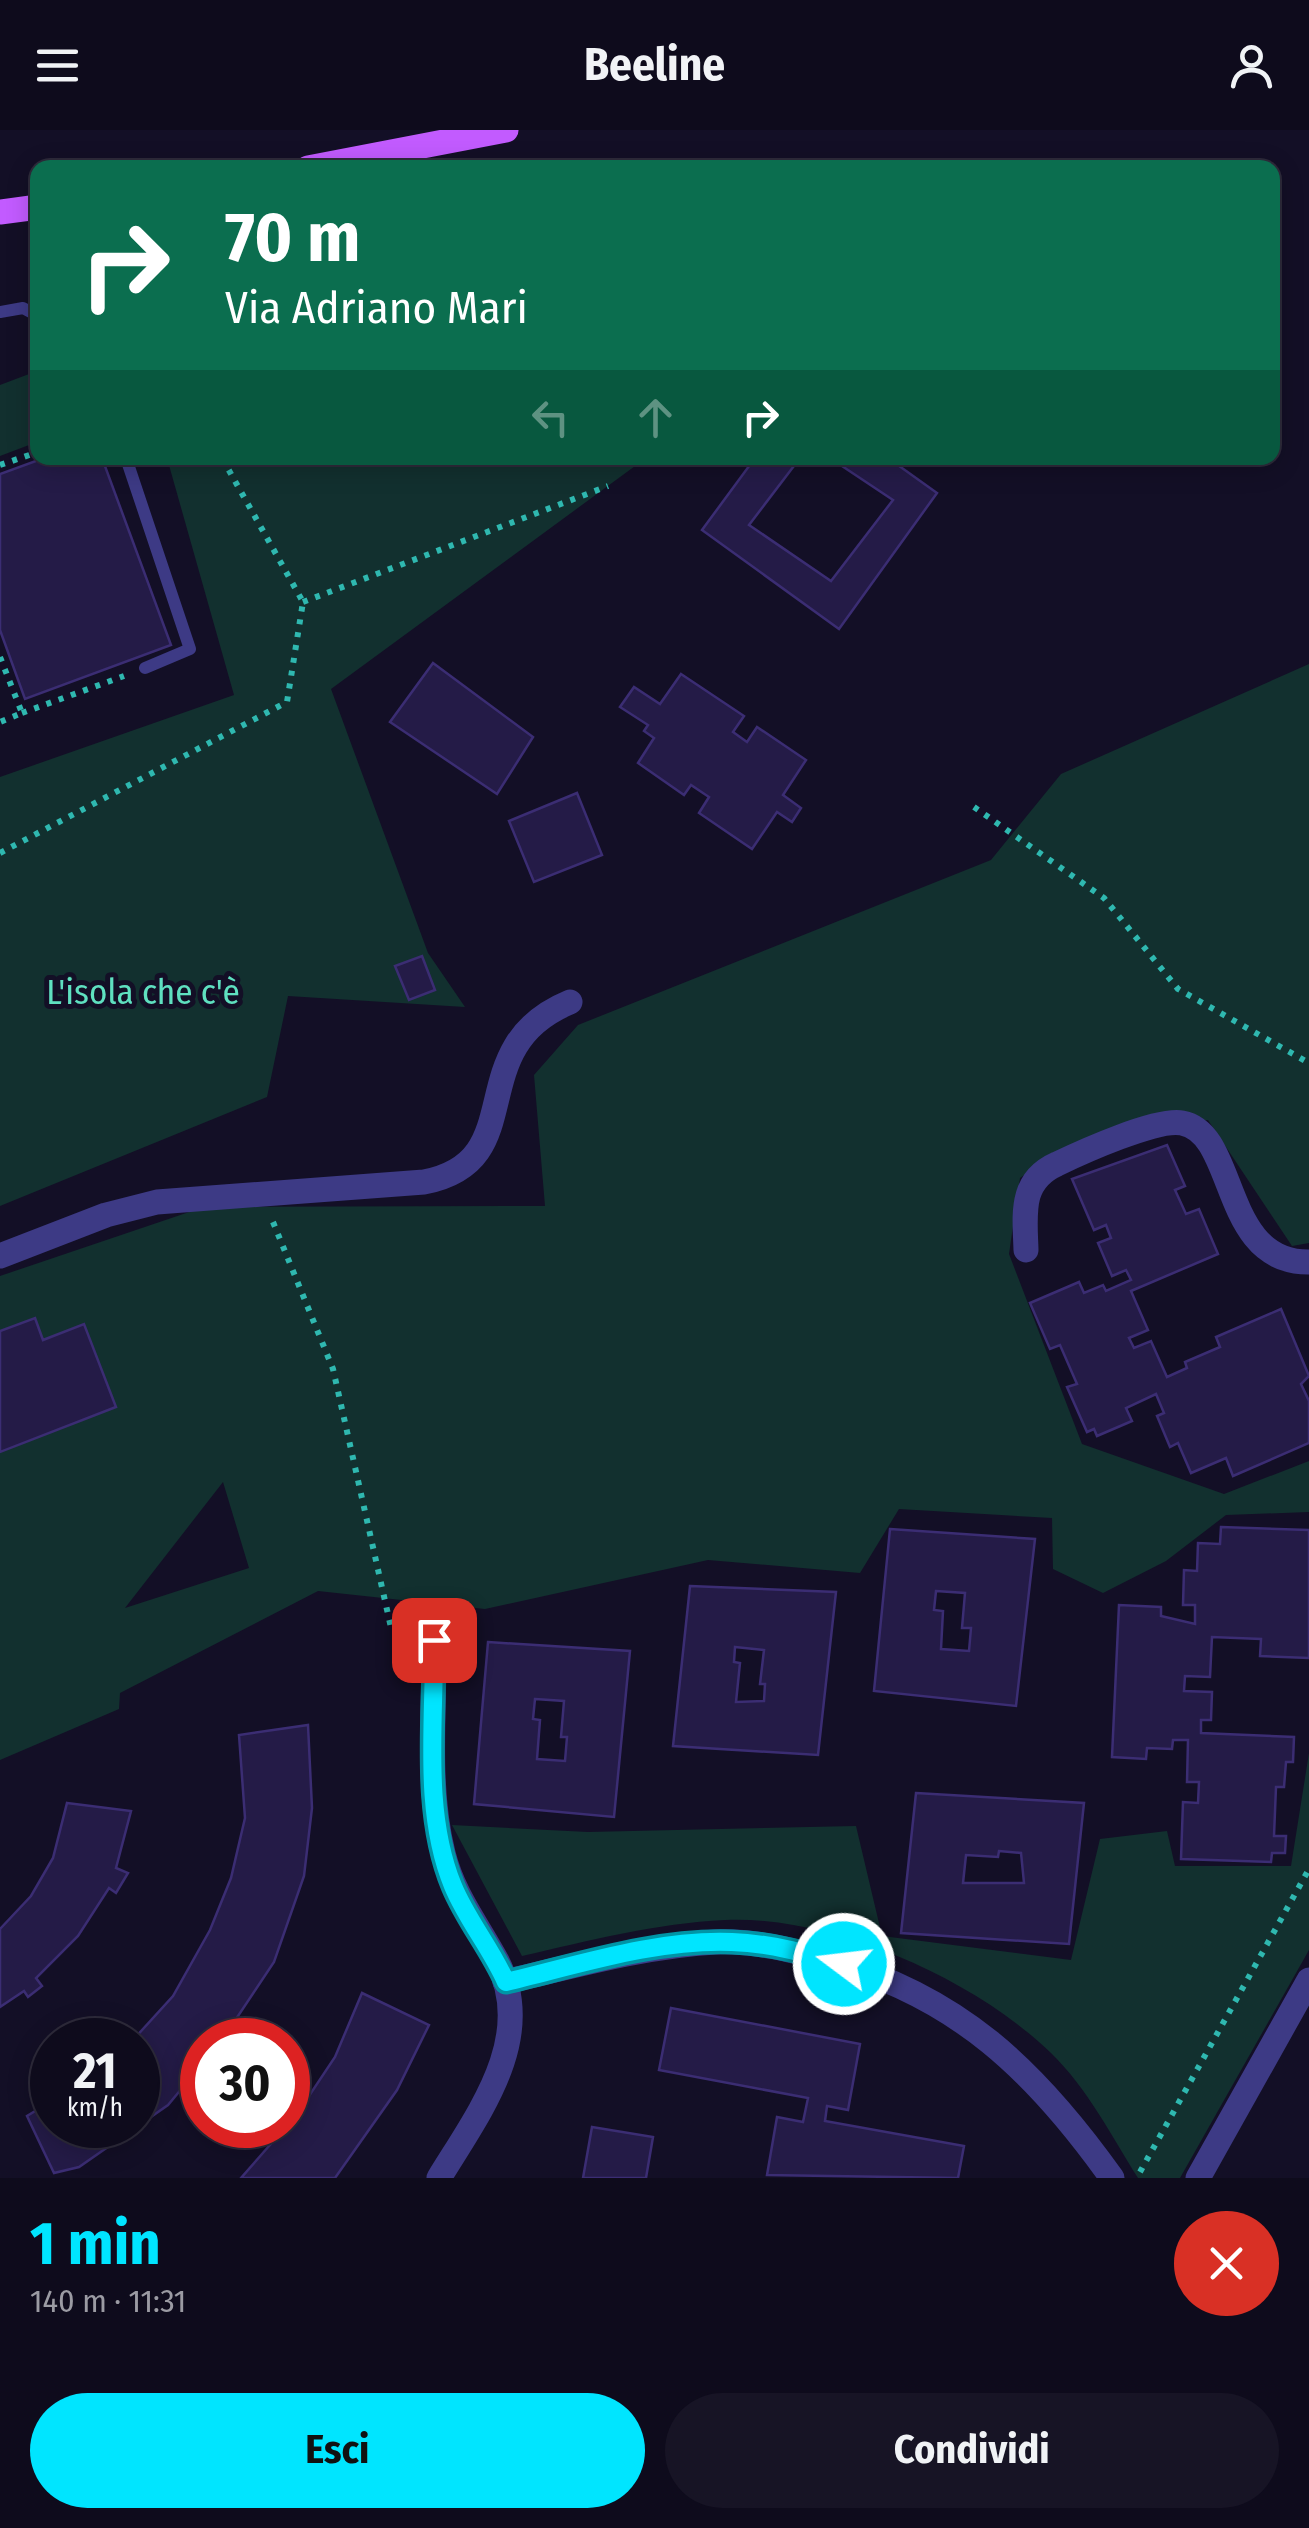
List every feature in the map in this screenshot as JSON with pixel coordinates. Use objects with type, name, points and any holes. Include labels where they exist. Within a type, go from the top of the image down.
[{"type":"main road","points":[[350,160],[506,130]]},
{"type":"main road","points":[[0,212],[30,208]]},
{"type":"street","points":[[0,1256],[122,1210],[192,1197],[424,1182],[456,1170],[486,1142],[502,1068],[516,1041],[537,1020],[570,1002]]},
{"type":"street","points":[[1026,1250],[1026,1196],[1041,1173],[1156,1126],[1182,1123],[1203,1136],[1257,1241],[1280,1258],[1309,1262]]},
{"type":"street","points":[[434,1640],[434,1774],[442,1849],[454,1888],[506,1982],[510,2023],[503,2062],[439,2178]]},
{"type":"street","points":[[506,1982],[645,1951],[718,1942],[793,1950],[870,1972],[942,2004],[986,2036],[1054,2103],[1112,2178]]},
{"type":"street","points":[[1198,2178],[1309,1980]]},
{"type":"lane","points":[[0,312],[23,308],[30,312]]},
{"type":"lane","points":[[128,465],[190,649],[144,668]]},
{"type":"path","points":[[0,465],[30,455]]},
{"type":"path","points":[[0,853],[287,702],[303,602],[226,465]]},
{"type":"path","points":[[303,602],[608,486]]},
{"type":"path","points":[[0,657],[22,713]]},
{"type":"path","points":[[0,722],[124,676]]},
{"type":"path","points":[[974,807],[1104,898],[1178,988],[1309,1063]]},
{"type":"path","points":[[262,1193],[333,1369],[392,1632],[434,1640]]},
{"type":"path","points":[[1137,2178],[1309,1869]]},
{"type":"green space","points":[[30,374],[30,445],[0,456],[0,385]]},
{"type":"green space","name":"L'isola che c'è","points":[[169,465],[636,465],[331,689],[428,953],[465,1007],[288,996],[267,1097],[0,1206],[0,777],[234,695]]},
{"type":"green space","points":[[1309,664],[1309,1243],[1292,1246],[1208,1120],[1063,1149],[1020,1178],[1009,1254],[1082,1444],[1224,1494],[1309,1461],[1309,1512],[1226,1515],[1166,1561],[1103,1593],[1053,1569],[1052,1518],[899,1509],[860,1573],[708,1560],[485,1609],[318,1591],[120,1693],[119,1709],[0,1760],[0,1276],[204,1207],[545,1206],[534,1075],[578,1025],[991,860],[1061,774]],"holes":[[[223,1482],[249,1568],[125,1608]]]},
{"type":"green space","points":[[1309,1753],[1309,1950],[1180,2178],[1138,2178],[1076,2081],[1020,2026],[942,1977],[855,1940],[766,1921],[725,1920],[648,1929],[522,1956],[452,1825],[588,1832],[856,1826],[882,1936],[1071,1960],[1100,1839],[1167,1831],[1175,1866],[1291,1866]]},
{"type":"building","points":[[30,463],[105,465],[171,645],[25,699],[0,630],[0,474]]},
{"type":"building","points":[[750,465],[795,465],[749,525],[831,581],[893,500],[840,465],[898,465],[937,493],[839,629],[702,530]]},
{"type":"building","points":[[433,663],[533,737],[497,794],[390,722]]},
{"type":"building","points":[[681,674],[744,716],[733,732],[747,742],[757,727],[806,760],[783,795],[801,808],[792,822],[777,812],[752,849],[699,813],[709,797],[691,785],[684,795],[638,763],[654,738],[644,731],[648,725],[620,707],[634,687],[660,704]]},
{"type":"building","points":[[577,793],[602,855],[534,882],[509,821]]},
{"type":"building","points":[[422,956],[435,990],[409,1000],[395,966]]},
{"type":"building","points":[[1167,1145],[1185,1186],[1175,1190],[1186,1214],[1199,1209],[1218,1254],[1131,1291],[1148,1330],[1129,1338],[1134,1348],[1151,1341],[1167,1377],[1187,1368],[1185,1362],[1220,1347],[1216,1337],[1281,1309],[1309,1376],[1301,1384],[1309,1401],[1309,1443],[1233,1476],[1226,1458],[1191,1473],[1178,1443],[1170,1447],[1157,1416],[1164,1413],[1156,1394],[1126,1408],[1132,1421],[1097,1436],[1094,1429],[1087,1432],[1067,1387],[1077,1384],[1060,1345],[1050,1349],[1030,1303],[1079,1282],[1084,1293],[1103,1285],[1106,1291],[1131,1280],[1126,1270],[1112,1276],[1098,1243],[1111,1238],[1106,1225],[1094,1230],[1072,1179]]},
{"type":"building","points":[[35,1318],[43,1340],[84,1324],[116,1407],[0,1452],[0,1331]]},
{"type":"building","points":[[1221,1527],[1309,1530],[1309,1658],[1260,1656],[1261,1639],[1212,1637],[1210,1677],[1185,1676],[1184,1691],[1212,1692],[1211,1720],[1201,1720],[1201,1733],[1294,1737],[1293,1762],[1286,1762],[1284,1787],[1276,1787],[1274,1836],[1286,1836],[1285,1853],[1272,1853],[1271,1862],[1181,1859],[1183,1802],[1198,1803],[1199,1782],[1187,1782],[1188,1740],[1173,1740],[1172,1749],[1147,1748],[1146,1759],[1112,1757],[1119,1605],[1161,1607],[1161,1616],[1195,1624],[1195,1605],[1183,1605],[1184,1570],[1197,1571],[1198,1543],[1220,1544]]},
{"type":"building","points":[[890,1529],[1035,1539],[1016,1706],[874,1691]],"holes":[[[936,1591],[965,1593],[962,1628],[971,1628],[969,1651],[941,1649],[943,1611],[934,1610]]]},
{"type":"building","points":[[690,1586],[836,1592],[818,1755],[673,1746]],"holes":[[[735,1647],[764,1650],[760,1684],[765,1684],[764,1701],[736,1702],[740,1663],[734,1662]]]},
{"type":"building","points":[[488,1642],[630,1651],[614,1817],[474,1804]],"holes":[[[535,1699],[564,1701],[561,1737],[567,1737],[565,1761],[537,1759],[540,1720],[533,1719]]]},
{"type":"building","points":[[308,1725],[312,1808],[304,1876],[274,1962],[237,2018],[180,2018],[180,2091],[160,2111],[160,2018],[153,2018],[173,1996],[210,1930],[231,1878],[245,1818],[239,1735]]},
{"type":"building","points":[[916,1793],[1084,1803],[1069,1944],[901,1933]],"holes":[[[999,1851],[1021,1853],[1024,1883],[963,1883],[966,1855],[998,1857]]]},
{"type":"building","points":[[67,1803],[131,1811],[116,1868],[128,1873],[116,1893],[109,1888],[78,1936],[36,1978],[42,1986],[28,1997],[24,1991],[0,2007],[0,1929],[31,1896],[53,1858]]},
{"type":"building","points":[[362,1993],[429,2025],[397,2090],[335,2178],[241,2178],[267,2148],[310,2148],[310,2094],[335,2057]]},
{"type":"building","points":[[671,2008],[860,2044],[848,2110],[827,2106],[825,2121],[964,2146],[958,2178],[767,2175],[777,2117],[803,2122],[808,2098],[659,2070]]},
{"type":"building","points":[[592,2127],[653,2137],[646,2178],[583,2178]]},
{"type":"building","points":[[42,2148],[106,2148],[79,2167],[54,2173]]},
{"type":"route","points":[[434,1640],[434,1774],[442,1849],[465,1911],[506,1982],[645,1951],[718,1942],[793,1950],[844,1964]]}]
